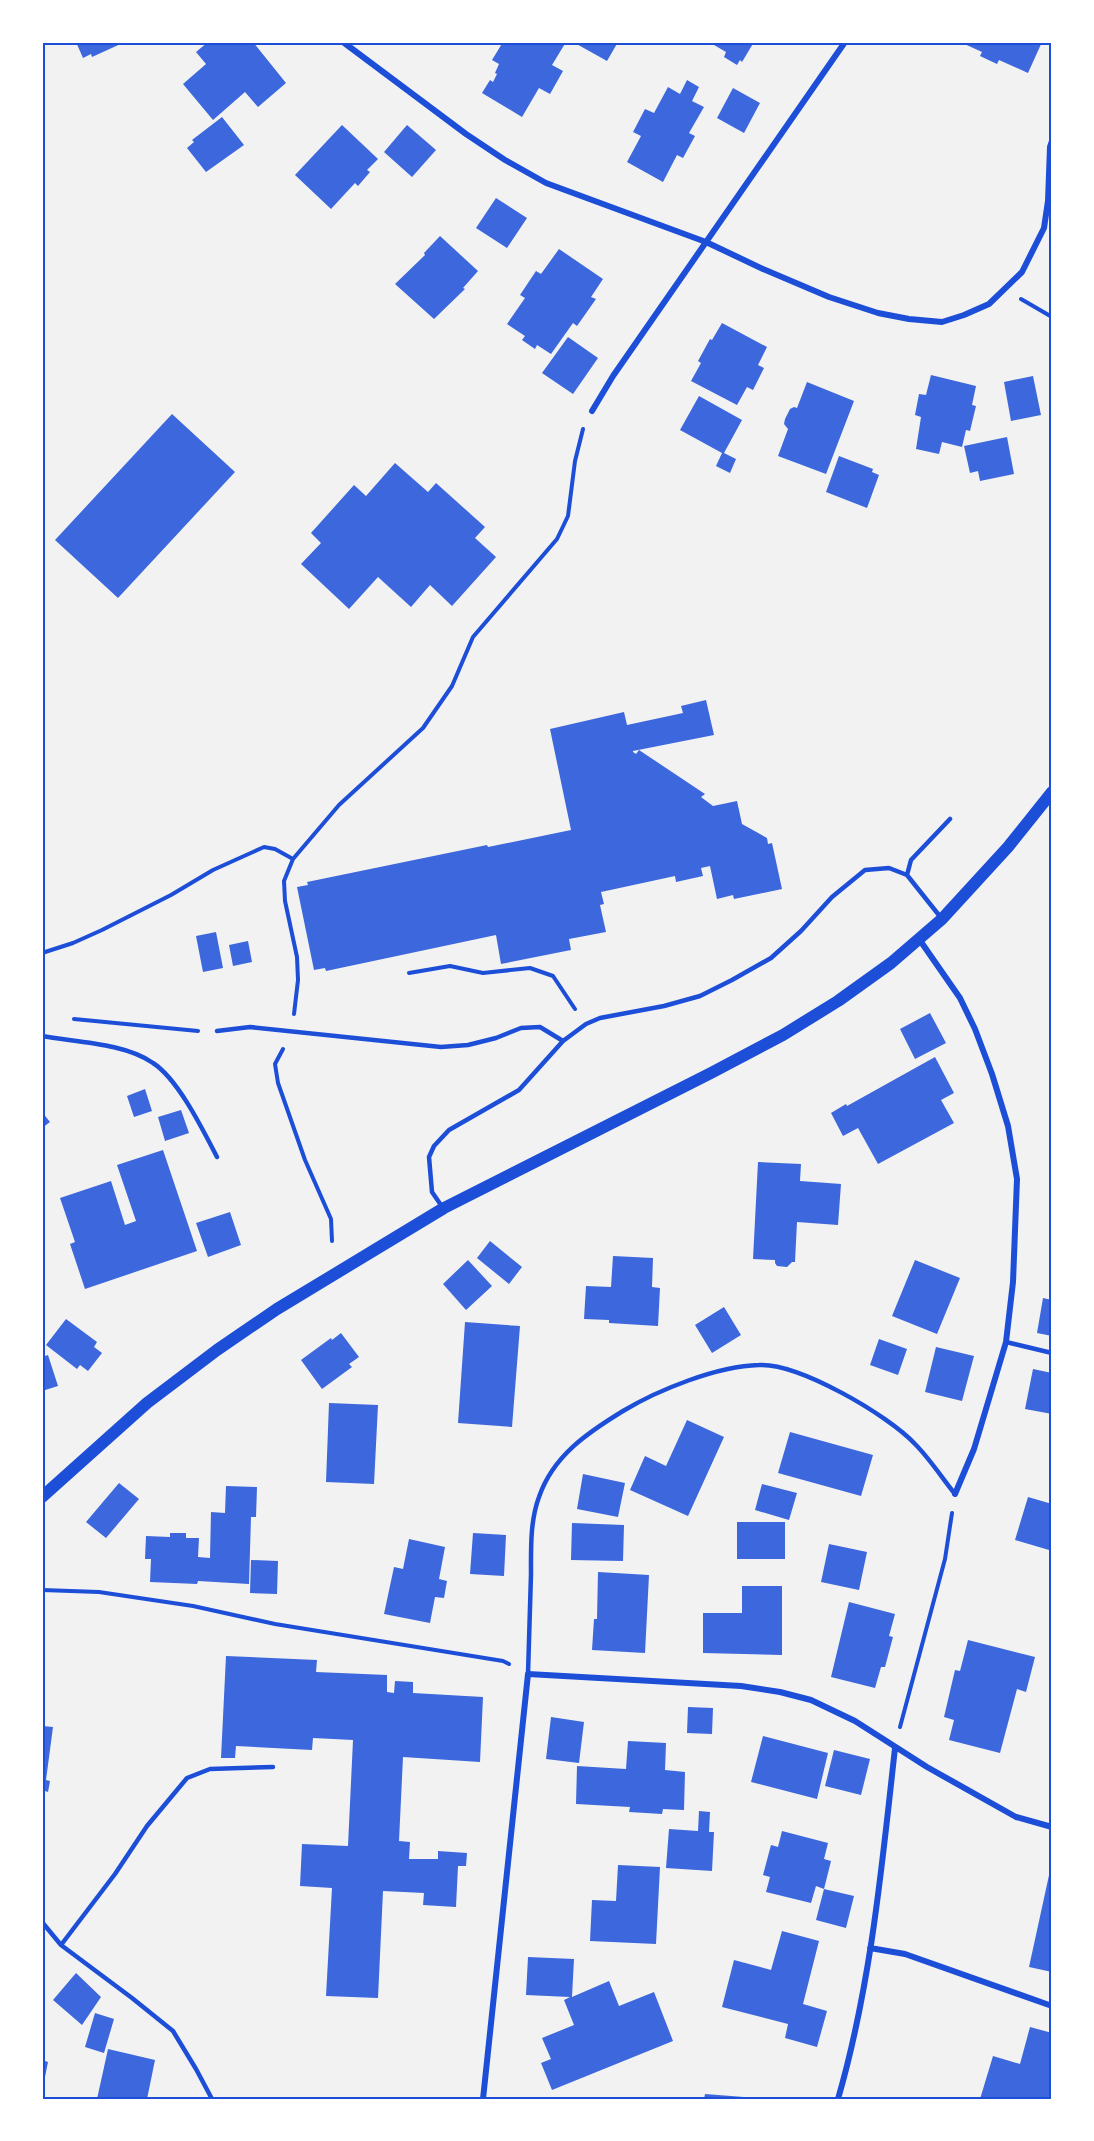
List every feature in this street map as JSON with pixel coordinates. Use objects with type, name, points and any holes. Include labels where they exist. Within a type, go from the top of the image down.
[{"type":"main road","points":[[42,1497],[147,1403],[217,1350],[277,1309],[444,1208],[783,1035],[838,1001],[891,963],[942,919],[1008,847],[1052,792]]},
{"type":"street","points":[[343,42],[466,134],[505,160],[546,183],[706,242],[830,297],[878,313],[909,319],[942,322],[964,315],[989,304],[1022,272],[1044,228],[1052,141]]},
{"type":"street","points":[[592,411],[613,376],[845,42]]},
{"type":"street","points":[[919,939],[960,998],[975,1029],[1008,1126],[1017,1179],[1013,1282],[1006,1342],[974,1449],[955,1494]]},
{"type":"street","points":[[483,2099],[528,1674],[741,1686],[811,1700],[855,1721],[895,1748],[1016,1817],[1052,1827]]},
{"type":"street","points":[[838,2099],[864,1989],[895,1748]]},
{"type":"street","points":[[870,1948],[905,1954],[1052,2006]]},
{"type":"lane","points":[[906,875],[911,860],[950,819]]},
{"type":"lane","points":[[444,1208],[432,1191],[429,1157],[434,1146],[449,1130],[519,1090],[563,1041],[586,1024],[600,1018],[664,1006],[700,996],[771,958],[801,931],[832,897],[866,870],[889,868],[906,875],[942,919]]},
{"type":"lane","points":[[217,1030],[250,1028],[292,1031],[441,1047],[468,1045],[496,1038],[521,1028],[540,1028],[563,1041]]},
{"type":"lane","points":[[42,1036],[114,1048],[152,1062],[167,1074],[203,1130],[217,1157]]},
{"type":"lane","points":[[1006,1342],[1052,1353]]},
{"type":"lane","points":[[528,1674],[532,1529],[538,1498],[552,1470],[570,1448],[598,1426],[637,1403],[704,1376],[728,1369],[761,1364],[795,1371],[867,1407],[915,1443],[955,1494]]},
{"type":"lane","points":[[61,1946],[115,1874],[147,1826],[187,1778],[210,1769],[273,1767]]},
{"type":"lane","points":[[42,1922],[61,1946],[173,2031],[212,2099]]},
{"type":"path","points":[[1005,290],[1052,317]]},
{"type":"path","points":[[332,1240],[331,1219],[305,1160],[279,1083],[275,1064],[292,1031],[298,980],[297,957],[285,901],[284,881],[293,859],[339,805],[423,729],[452,687],[473,637],[557,539],[568,516],[581,434],[592,411]]},
{"type":"path","points":[[42,953],[73,944],[171,895],[213,870],[264,847],[275,849],[293,859]]},
{"type":"path","points":[[409,974],[450,966],[483,973],[530,968],[553,976],[586,1024]]},
{"type":"path","points":[[63,1019],[84,1018],[189,1031],[217,1030]]},
{"type":"path","points":[[895,1748],[945,1559],[955,1494]]},
{"type":"path","points":[[42,1590],[99,1592],[193,1606],[275,1624],[503,1661],[528,1674]]},
{"type":"building","points":[[76,42],[125,42],[92,57],[91,54],[83,58]]},
{"type":"building","points":[[208,42],[253,42],[286,83],[258,107],[245,92],[213,120],[183,84],[206,64],[196,52]]},
{"type":"building","points":[[503,42],[566,42],[552,65],[563,71],[550,94],[539,88],[522,117],[482,93],[490,80],[493,82],[497,74],[495,73],[499,64],[492,60]]},
{"type":"building","points":[[573,42],[618,42],[607,61]]},
{"type":"building","points":[[709,42],[754,42],[742,62],[740,60],[737,65],[724,57],[726,52]]},
{"type":"building","points":[[960,42],[1042,42],[1028,73],[999,60],[997,64],[980,56],[982,52]]},
{"type":"building","points":[[687,80],[699,87],[692,101],[704,107],[689,133],[695,136],[683,158],[677,155],[663,182],[627,162],[641,136],[633,132],[645,109],[654,113],[668,87],[680,94]]},
{"type":"building","points":[[733,88],[760,103],[744,133],[717,118]]},
{"type":"building","points":[[222,117],[244,145],[206,172],[187,148],[194,142],[192,140]]},
{"type":"building","points":[[342,125],[378,159],[367,170],[370,172],[358,186],[355,183],[331,209],[295,175]]},
{"type":"building","points":[[407,125],[436,150],[412,177],[384,152]]},
{"type":"building","points":[[496,198],[527,218],[507,248],[476,228]]},
{"type":"building","points":[[440,236],[478,271],[463,288],[465,289],[434,319],[395,284],[425,255],[424,253]]},
{"type":"building","points":[[559,249],[603,279],[591,297],[596,299],[577,326],[573,323],[551,354],[537,345],[535,349],[522,340],[525,336],[507,324],[525,298],[520,295],[536,271],[541,274]]},
{"type":"building","points":[[722,323],[767,347],[758,365],[764,368],[753,390],[747,387],[737,405],[691,381],[701,363],[698,361]]},
{"type":"building","points":[[568,337],[598,358],[573,394],[542,373]]},
{"type":"building","points":[[931,375],[976,386],[972,405],[976,406],[970,431],[966,430],[962,447],[942,442],[939,454],[916,449],[921,417],[915,415],[919,394],[926,395]]},
{"type":"building","points":[[1033,376],[1041,415],[1011,421],[1004,382]]},
{"type":"building","points":[[807,382],[854,401],[826,474],[778,456],[788,429],[784,424],[785,419],[790,409],[797,408]]},
{"type":"building","points":[[699,396],[742,420],[724,453],[736,459],[730,473],[716,466],[722,453],[680,430]]},
{"type":"building","points":[[172,414],[235,472],[118,598],[55,540]]},
{"type":"building","points":[[1007,437],[1014,474],[980,481],[978,471],[970,473],[964,446]]},
{"type":"building","points":[[839,456],[873,469],[872,472],[879,475],[867,508],[826,492]]},
{"type":"building","points":[[395,463],[428,492],[436,483],[485,527],[475,538],[496,557],[452,606],[430,585],[411,607],[378,577],[349,609],[301,564],[321,543],[311,533],[354,485],[366,496]]},
{"type":"building","points":[[706,700],[714,735],[633,751],[633,752],[636,754],[639,750],[705,794],[701,797],[713,806],[737,801],[742,824],[767,838],[768,844],[772,843],[782,889],[734,899],[733,895],[717,899],[710,866],[701,868],[703,876],[676,882],[675,876],[601,892],[604,904],[600,905],[606,932],[569,939],[571,950],[501,964],[496,935],[326,971],[325,968],[314,970],[297,887],[308,885],[307,882],[571,830],[550,729],[624,712],[627,725],[683,713],[681,706]]},
{"type":"building","points":[[216,932],[223,968],[203,972],[196,936]]},
{"type":"building","points":[[248,941],[252,962],[233,966],[229,945]]},
{"type":"building","points":[[930,1013],[946,1043],[915,1059],[900,1029]]},
{"type":"building","points":[[935,1057],[954,1093],[941,1100],[954,1123],[878,1164],[858,1128],[843,1136],[831,1113]]},
{"type":"building","points":[[145,1089],[152,1111],[134,1117],[127,1096]]},
{"type":"building","points":[[181,1110],[189,1133],[165,1141],[158,1117]]},
{"type":"building","points":[[42,1112],[50,1122],[42,1128]]},
{"type":"building","points":[[163,1150],[197,1251],[85,1289],[70,1244],[75,1242],[60,1198],[111,1181],[125,1225],[136,1221],[117,1165]]},
{"type":"building","points":[[758,1162],[801,1164],[800,1181],[841,1184],[838,1225],[797,1222],[795,1262],[787,1267],[777,1266],[775,1260],[753,1259]]},
{"type":"building","points":[[230,1212],[241,1245],[208,1257],[196,1223]]},
{"type":"building","points":[[490,1241],[522,1267],[509,1284],[477,1258]]},
{"type":"building","points":[[613,1256],[653,1258],[652,1287],[660,1288],[658,1326],[584,1319],[586,1286],[611,1287]]},
{"type":"building","points":[[468,1260],[492,1286],[466,1310],[443,1284]]},
{"type":"building","points":[[915,1260],[960,1278],[937,1334],[892,1316]]},
{"type":"building","points":[[1043,1298],[1052,1300],[1052,1336],[1037,1333]]},
{"type":"building","points":[[724,1307],[741,1335],[712,1353],[695,1325]]},
{"type":"building","points":[[66,1319],[97,1342],[94,1347],[102,1353],[88,1371],[80,1365],[77,1369],[46,1345]]},
{"type":"building","points":[[465,1322],[520,1326],[512,1427],[458,1423]]},
{"type":"building","points":[[341,1333],[359,1357],[349,1364],[352,1367],[322,1389],[301,1360]]},
{"type":"building","points":[[879,1339],[907,1349],[898,1375],[870,1365]]},
{"type":"building","points":[[936,1347],[974,1356],[962,1401],[925,1392]]},
{"type":"building","points":[[48,1355],[58,1386],[42,1391],[42,1357]]},
{"type":"building","points":[[1033,1369],[1052,1373],[1052,1414],[1025,1409]]},
{"type":"building","points":[[329,1403],[378,1405],[374,1484],[326,1482]]},
{"type":"building","points":[[687,1420],[724,1437],[688,1516],[630,1490],[645,1456],[666,1466]]},
{"type":"building","points":[[790,1432],[873,1455],[861,1496],[778,1473]]},
{"type":"building","points":[[583,1474],[625,1483],[618,1517],[577,1509]]},
{"type":"building","points":[[119,1483],[139,1499],[106,1538],[86,1522]]},
{"type":"building","points":[[762,1484],[797,1493],[789,1520],[755,1510]]},
{"type":"building","points":[[226,1486],[257,1487],[256,1517],[251,1517],[249,1584],[198,1581],[197,1584],[150,1582],[151,1559],[145,1559],[146,1536],[170,1537],[170,1533],[186,1533],[186,1538],[199,1538],[198,1557],[210,1558],[211,1512],[225,1513]]},
{"type":"building","points":[[1028,1497],[1052,1504],[1052,1539],[1049,1550],[1015,1540]]},
{"type":"building","points":[[737,1522],[785,1522],[785,1559],[737,1559]]},
{"type":"building","points":[[572,1523],[624,1525],[623,1561],[571,1560]]},
{"type":"building","points":[[473,1533],[506,1535],[504,1576],[470,1574]]},
{"type":"building","points":[[409,1539],[445,1547],[439,1579],[447,1581],[444,1598],[435,1597],[430,1623],[384,1614],[394,1567],[403,1569]]},
{"type":"building","points":[[829,1544],[867,1552],[859,1590],[821,1582]]},
{"type":"building","points":[[251,1560],[278,1561],[277,1594],[250,1593]]},
{"type":"building","points":[[598,1572],[649,1575],[645,1653],[592,1650],[594,1619],[597,1619]]},
{"type":"building","points":[[742,1586],[782,1586],[782,1655],[703,1653],[703,1613],[742,1613]]},
{"type":"building","points":[[849,1602],[895,1614],[889,1636],[893,1637],[885,1667],[881,1667],[875,1688],[831,1677]]},
{"type":"building","points":[[968,1640],[1035,1657],[1026,1692],[1017,1689],[1000,1753],[949,1740],[954,1720],[944,1717],[955,1670],[960,1671]]},
{"type":"building","points":[[226,1656],[317,1660],[316,1672],[387,1675],[387,1692],[394,1693],[395,1681],[413,1682],[413,1693],[483,1697],[480,1762],[403,1757],[399,1841],[410,1842],[409,1859],[438,1859],[438,1851],[467,1853],[466,1866],[458,1866],[456,1907],[423,1905],[424,1893],[383,1891],[378,1998],[326,1996],[332,1888],[300,1886],[302,1844],[348,1846],[353,1740],[313,1738],[312,1750],[236,1746],[235,1758],[221,1758]]},
{"type":"building","points":[[688,1707],[713,1708],[712,1734],[687,1733]]},
{"type":"building","points":[[551,1717],[584,1722],[579,1763],[546,1759]]},
{"type":"building","points":[[42,1726],[53,1727],[46,1780],[50,1781],[48,1792],[45,1791],[43,1800]]},
{"type":"building","points":[[763,1736],[828,1753],[817,1799],[751,1782]]},
{"type":"building","points":[[628,1741],[666,1743],[665,1770],[685,1772],[684,1810],[663,1809],[662,1814],[629,1812],[630,1807],[576,1804],[577,1766],[626,1769]]},
{"type":"building","points":[[834,1750],[870,1759],[861,1795],[825,1786]]},
{"type":"building","points":[[699,1811],[710,1812],[709,1832],[714,1832],[712,1871],[666,1868],[669,1829],[698,1831]]},
{"type":"building","points":[[782,1831],[828,1843],[824,1859],[831,1861],[824,1889],[816,1886],[811,1903],[766,1892],[770,1877],[763,1875],[771,1845],[778,1847]]},
{"type":"building","points":[[618,1865],[660,1867],[656,1944],[590,1941],[592,1900],[616,1901]]},
{"type":"building","points":[[1052,1866],[1052,1972],[1029,1967]]},
{"type":"building","points":[[824,1889],[854,1896],[846,1928],[816,1920]]},
{"type":"building","points":[[782,1931],[819,1941],[803,2004],[827,2011],[817,2047],[785,2038],[788,2024],[722,2007],[734,1960],[771,1970]]},
{"type":"building","points":[[528,1957],[574,1959],[572,1997],[609,1981],[619,2006],[654,1992],[673,2041],[552,2090],[541,2063],[551,2059],[542,2038],[574,2025],[564,2000],[570,1997],[526,1995]]},
{"type":"building","points":[[76,1973],[101,1997],[82,2025],[53,2000]]},
{"type":"building","points":[[95,2013],[114,2019],[104,2053],[85,2047]]},
{"type":"building","points":[[1030,2027],[1052,2033],[1052,2099],[980,2099],[993,2056],[1020,2064]]},
{"type":"building","points":[[108,2049],[155,2060],[147,2099],[97,2099]]},
{"type":"building","points":[[42,2060],[48,2062],[43,2087],[42,2087]]},
{"type":"building","points":[[705,2094],[744,2097],[744,2099],[704,2099]]}]
